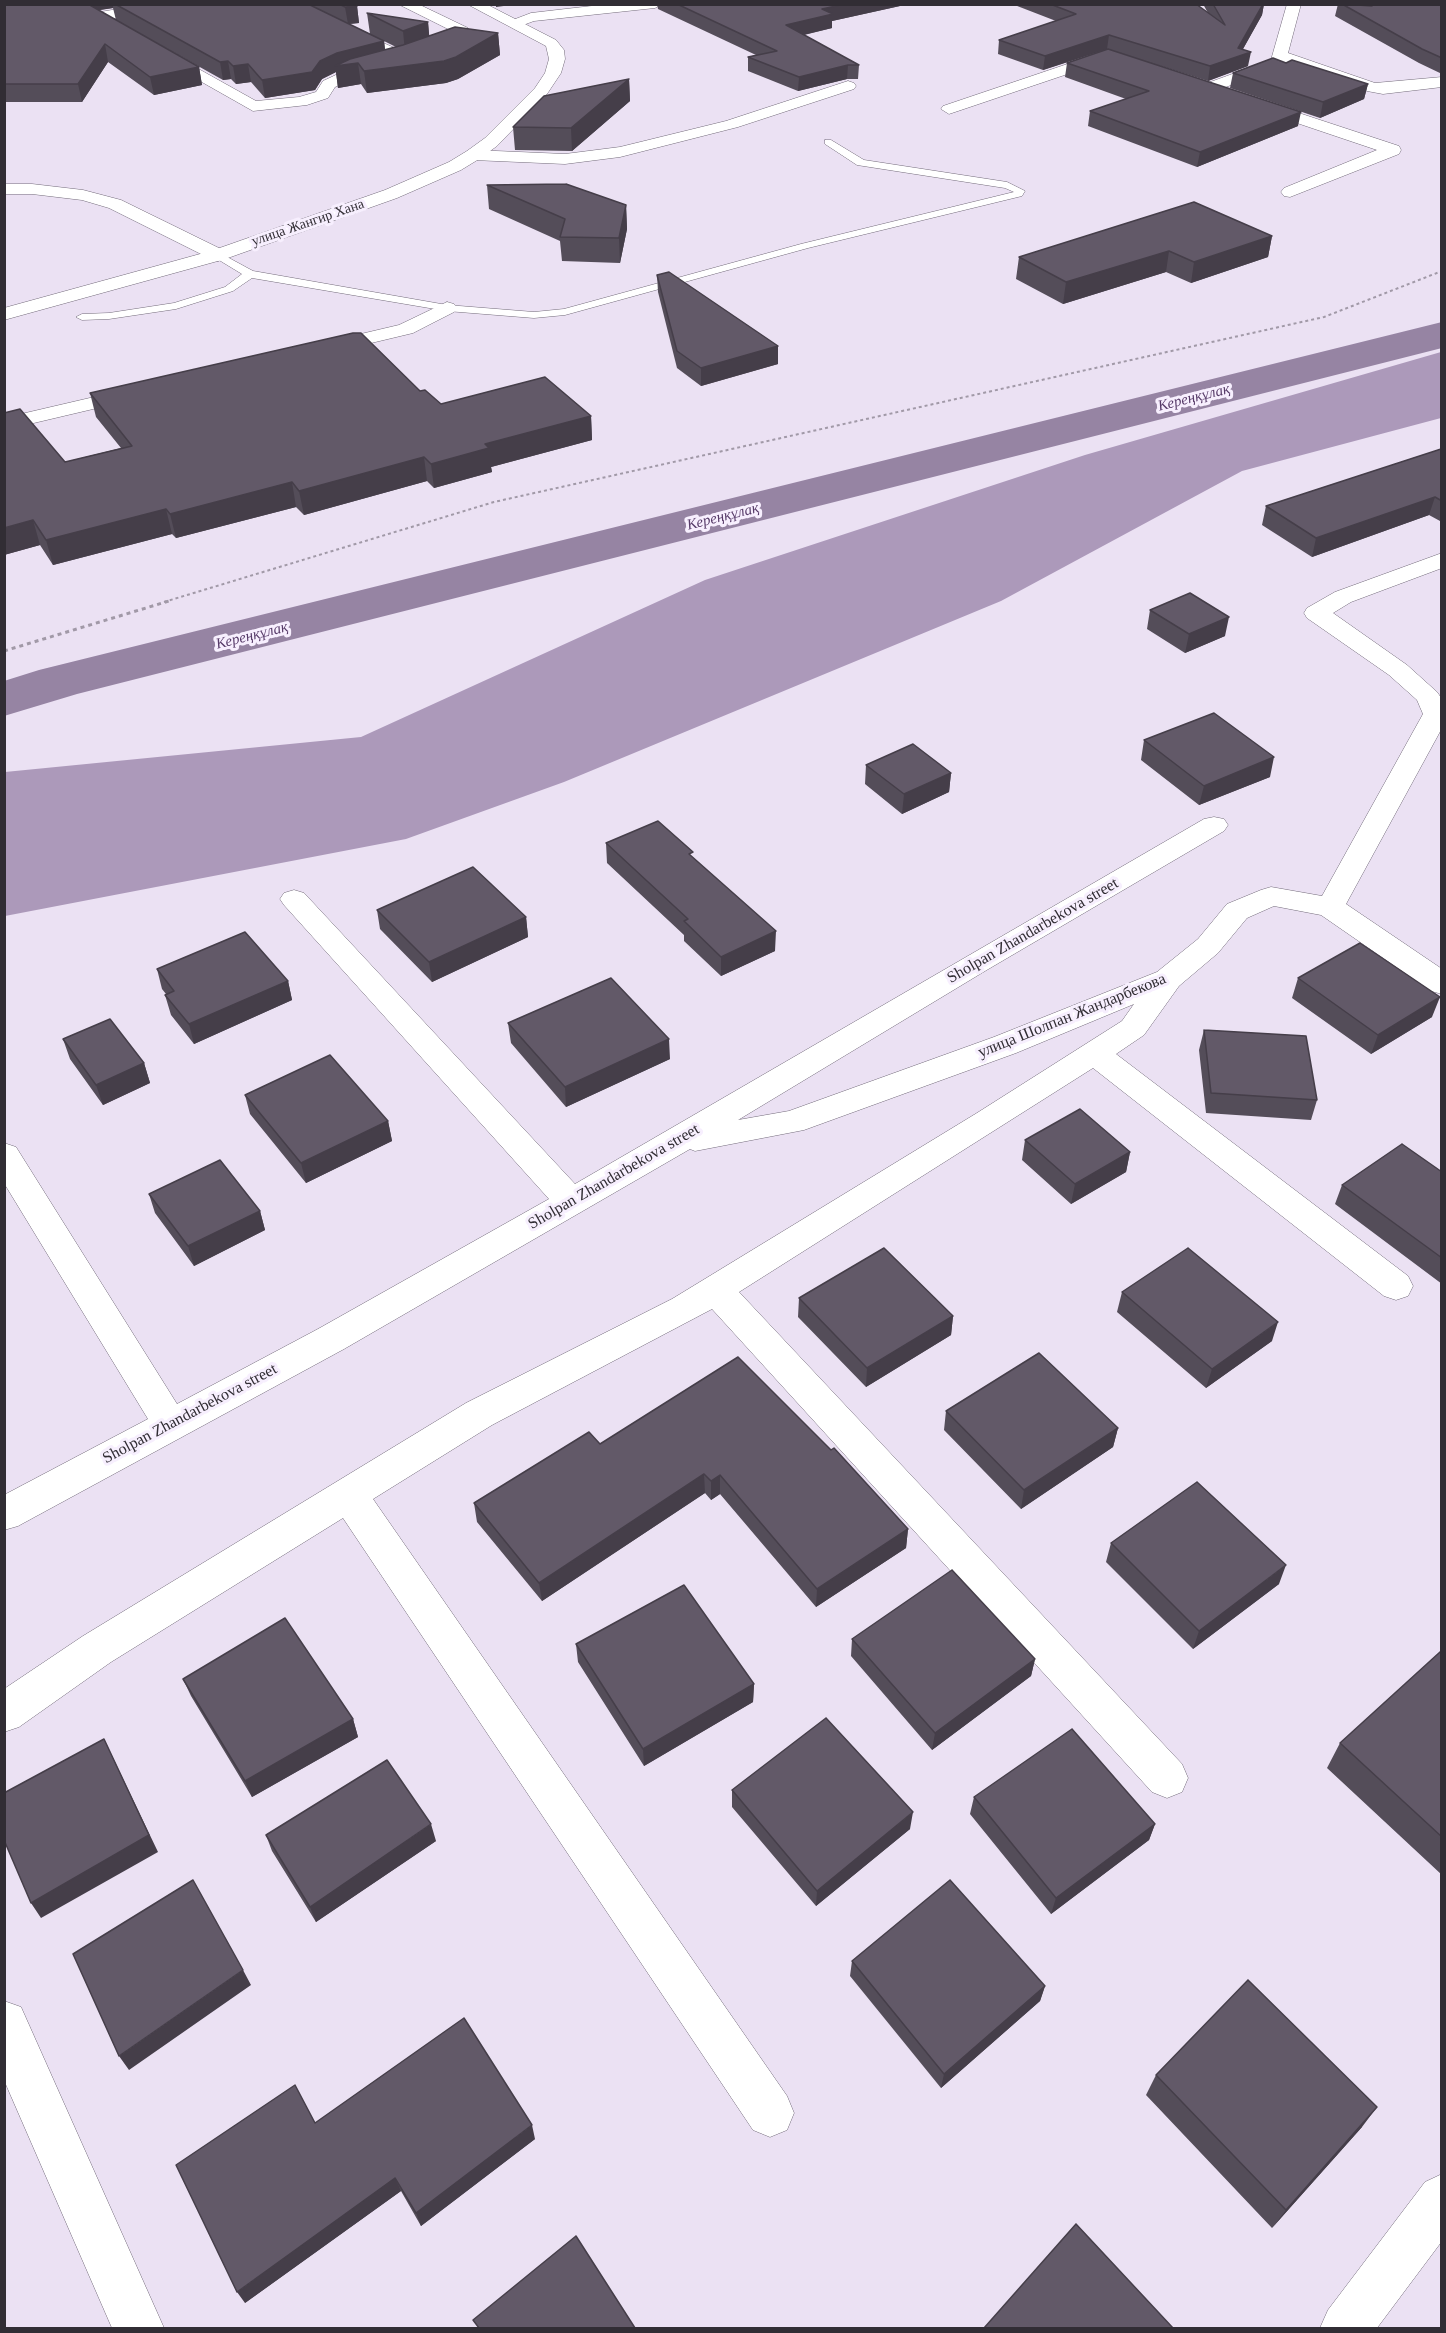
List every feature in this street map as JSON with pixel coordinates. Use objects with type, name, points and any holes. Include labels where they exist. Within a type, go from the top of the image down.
[{"type":"street","points":[[180,4],[94,17],[253,106],[301,102],[322,95],[329,84],[346,76],[400,62],[463,38],[463,31],[405,4]]},
{"type":"street","points":[[284,4],[394,53],[400,62]]},
{"type":"street","points":[[474,4],[515,24],[531,17],[655,4]]},
{"type":"street","points":[[1290,192],[1393,150],[1203,87],[1278,63],[1294,4]]},
{"type":"street","name":"улица Жангир Хана","points":[[4,314],[218,255],[392,194],[455,166],[490,142],[541,91],[554,73],[556,50],[545,40],[515,24]]},
{"type":"street","points":[[1280,55],[1373,88],[1383,89],[1442,82]]},
{"type":"street","points":[[949,109],[1106,56],[1129,63]]},
{"type":"street","points":[[473,155],[565,159],[620,153],[732,124],[848,86]]},
{"type":"street","points":[[4,189],[32,189],[83,195],[115,204],[218,255]]},
{"type":"street","points":[[303,353],[406,329],[447,308]]},
{"type":"street","points":[[4,424],[153,389]]},
{"type":"street","points":[[1442,560],[1342,597],[1316,614],[1398,670],[1428,697],[1436,714],[1329,907],[1442,984]]},
{"type":"street","name":"Sholpan Zhandarbekova street","points":[[4,1514],[331,1339],[676,1142],[964,970],[1214,825]]},
{"type":"street","name":"улица Шолпан Жандарбекова","points":[[676,1142],[793,1122],[1005,1045],[1168,979],[1208,945],[1237,911],[1271,896],[1329,907]]},
{"type":"street","points":[[294,899],[571,1202]]},
{"type":"street","points":[[4,1713],[97,1649],[479,1414],[684,1309],[1133,1029],[1168,979]]},
{"type":"street","points":[[1094,1053],[1396,1286]]},
{"type":"street","points":[[4,1155],[171,1425]]},
{"type":"street","points":[[715,1289],[1167,1778]]},
{"type":"street","points":[[348,1494],[770,2114]]},
{"type":"street","points":[[4,2024],[138,2328]]},
{"type":"street","points":[[1346,2328],[1442,2199]]},
{"type":"lane","points":[[218,255],[250,274],[447,308],[534,315],[565,312],[805,246],[1018,194],[1020,190],[1006,185],[861,163],[828,142]]},
{"type":"lane","points":[[81,317],[109,316],[184,304],[228,289],[250,274]]},
{"type":"path","points":[[4,651],[494,502],[1324,317],[1442,271]]},
{"type":"shaded area","points":[[1441,352],[1441,418],[1242,471],[1001,601],[564,782],[406,839],[5,916],[5,772],[361,737],[705,580],[1085,455]]},
{"type":"building","points":[[4,4],[88,4],[199,67],[150,77],[105,44],[78,84],[4,84]]},
{"type":"building","points":[[115,4],[308,4],[384,41],[337,53],[320,61],[312,72],[262,80],[248,64],[233,66],[228,61],[220,62]]},
{"type":"building","points":[[339,4],[356,4],[357,6],[345,7]]},
{"type":"building","points":[[677,4],[845,4],[822,9],[833,14],[786,25],[859,65],[848,65],[799,77],[748,57],[777,51]]},
{"type":"building","points":[[1050,4],[1196,4],[1225,25],[1213,4],[1263,4],[1238,48],[1251,52],[1210,66],[1109,35],[1045,56],[999,40],[1076,14]]},
{"type":"building","points":[[1342,4],[1372,6],[1370,4],[1442,4],[1442,58],[1422,49]]},
{"type":"building","points":[[367,13],[428,22],[403,31]]},
{"type":"building","points":[[455,27],[498,33],[456,57],[444,61],[364,71],[358,63],[335,66],[350,59],[403,45]]},
{"type":"building","points":[[1108,49],[1301,112],[1200,152],[1090,111],[1149,91],[1067,63]]},
{"type":"building","points":[[1273,58],[1286,63],[1292,60],[1368,84],[1323,102],[1233,73]]},
{"type":"building","points":[[629,79],[571,128],[513,127],[544,96]]},
{"type":"building","points":[[566,184],[626,205],[619,238],[560,237],[565,219],[487,185]]},
{"type":"building","points":[[1194,202],[1272,236],[1194,262],[1169,251],[1066,282],[1019,257]]},
{"type":"building","points":[[669,272],[778,346],[701,368],[677,351],[657,275]]},
{"type":"building","points":[[361,333],[420,391],[425,390],[441,404],[545,377],[591,416],[485,444],[489,448],[431,464],[424,457],[299,491],[292,482],[170,514],[166,509],[46,540],[33,520],[4,528],[4,413],[20,409],[65,462],[132,446],[90,393]]},
{"type":"building","points":[[1441,449],[1442,501],[1435,497],[1316,538],[1266,506]]},
{"type":"building","points":[[1190,593],[1229,617],[1189,634],[1150,610]]},
{"type":"building","points":[[1214,713],[1274,757],[1204,786],[1144,740]]},
{"type":"building","points":[[913,744],[951,773],[904,794],[866,765]]},
{"type":"building","points":[[658,821],[693,852],[689,854],[776,931],[721,957],[684,921],[688,919],[606,843]]},
{"type":"building","points":[[473,867],[526,917],[429,962],[377,910]]},
{"type":"building","points":[[245,932],[288,981],[189,1024],[165,995],[174,991],[157,969]]},
{"type":"building","points":[[1360,943],[1440,997],[1378,1035],[1298,978]]},
{"type":"building","points":[[611,978],[669,1039],[565,1087],[508,1023]]},
{"type":"building","points":[[110,1019],[144,1063],[96,1085],[63,1039]]},
{"type":"building","points":[[1204,1030],[1306,1036],[1317,1100],[1211,1093]]},
{"type":"building","points":[[330,1055],[388,1121],[301,1163],[245,1095]]},
{"type":"building","points":[[1080,1109],[1130,1152],[1075,1184],[1025,1140]]},
{"type":"building","points":[[1402,1144],[1442,1172],[1442,1258],[1342,1185]]},
{"type":"building","points":[[220,1160],[260,1211],[188,1246],[149,1194]]},
{"type":"building","points":[[884,1248],[953,1316],[867,1368],[799,1298]]},
{"type":"building","points":[[1188,1248],[1278,1322],[1212,1369],[1122,1292]]},
{"type":"building","points":[[1039,1353],[1118,1428],[1024,1490],[946,1411]]},
{"type":"building","points":[[738,1357],[831,1450],[834,1448],[908,1529],[817,1589],[720,1475],[711,1481],[704,1474],[539,1583],[474,1503],[589,1432],[600,1444]]},
{"type":"building","points":[[1197,1482],[1286,1565],[1199,1631],[1111,1543]]},
{"type":"building","points":[[952,1570],[1035,1659],[935,1733],[852,1639]]},
{"type":"building","points":[[684,1585],[754,1684],[643,1749],[576,1644]]},
{"type":"building","points":[[285,1618],[353,1719],[245,1781],[183,1679]]},
{"type":"building","points":[[1440,1652],[1442,1654],[1442,1837],[1340,1743]]},
{"type":"building","points":[[826,1718],[913,1812],[817,1891],[732,1790]]},
{"type":"building","points":[[1072,1729],[1155,1824],[1056,1898],[974,1797]]},
{"type":"building","points":[[104,1739],[149,1835],[31,1903],[4,1840],[4,1793]]},
{"type":"building","points":[[387,1760],[431,1824],[310,1907],[266,1835]]},
{"type":"building","points":[[193,1880],[243,1970],[119,2056],[73,1954]]},
{"type":"building","points":[[950,1880],[1045,1986],[944,2074],[852,1961]]},
{"type":"building","points":[[1248,1980],[1377,2107],[1286,2210],[1156,2075]]},
{"type":"building","points":[[464,2018],[532,2125],[416,2213],[395,2178],[237,2292],[176,2165],[295,2085],[315,2123]]},
{"type":"building","points":[[1076,2224],[1173,2328],[984,2328]]},
{"type":"building","points":[[576,2236],[635,2328],[479,2328],[473,2320]]},
{"type":"waterway","name":"Кереңқұлақ","points":[[4,699],[58,682],[1442,335]]}]
